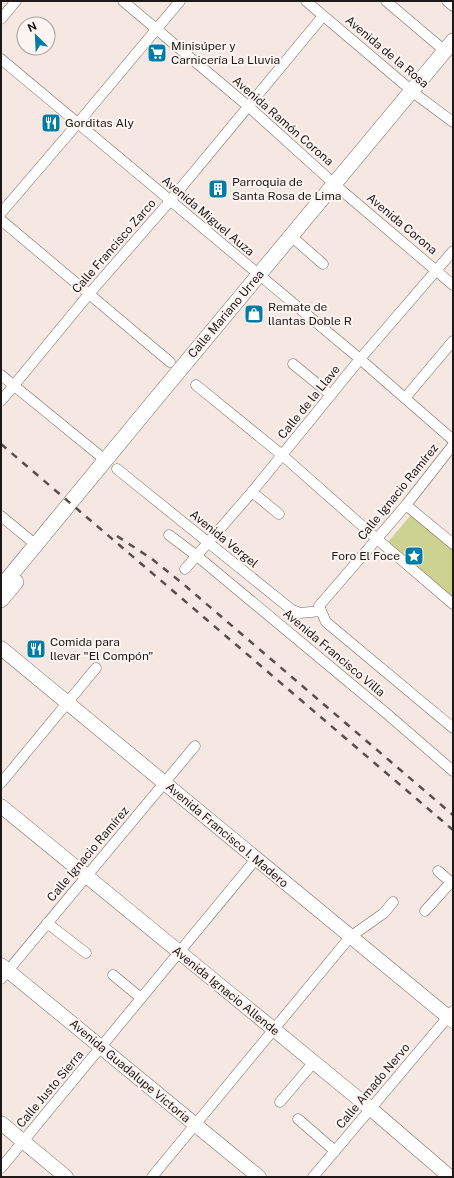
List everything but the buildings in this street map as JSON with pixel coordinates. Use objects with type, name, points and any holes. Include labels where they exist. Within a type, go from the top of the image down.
[{"type":"main road","name":"Calle Mariano Urrea","points":[[1,600],[262,278],[450,50]]},
{"type":"main road","name":"Calle Mariano Urrea","points":[[1,587],[262,278]]},
{"type":"main road","name":"Avenida Francisco I. Madero","points":[[1,648],[350,937],[451,1016]]},
{"type":"main road","name":"Avenida Ignacio Allende","points":[[1,806],[371,1109],[450,1177]]},
{"type":"main road","name":"Avenida Guadalupe Victoria","points":[[3,971],[101,1047],[259,1177]]},
{"type":"main road","points":[[1,1123],[66,1177]]},
{"type":"street","points":[[1,20],[16,1]]},
{"type":"street","name":"Avenida Ramón Corona","points":[[122,1],[249,107],[338,186]]},
{"type":"street","points":[[1,213],[180,1]]},
{"type":"street","name":"Avenida de la Rosa","points":[[306,1],[415,93],[453,122]]},
{"type":"street","points":[[386,1],[450,50]]},
{"type":"street","points":[[447,1],[453,6]]},
{"type":"street","name":"Calle Francisco Zarco","points":[[1,401],[89,294],[249,107],[323,16]]},
{"type":"street","name":"Avenida Miguel Auza","points":[[1,59],[360,359],[453,440]]},
{"type":"street","name":"Avenida Corona","points":[[338,186],[453,284]]},
{"type":"street","points":[[1,220],[170,362]]},
{"type":"street","points":[[294,239],[324,264]]},
{"type":"street","name":"Calle de la Llave","points":[[185,570],[252,492],[360,359],[438,271],[453,251]]},
{"type":"street","points":[[405,398],[453,341]]},
{"type":"street","points":[[294,364],[331,395]]},
{"type":"street","points":[[1,375],[100,455]]},
{"type":"street","points":[[196,385],[282,455],[453,604]]},
{"type":"street","name":"Calle Ignacio Ramírez","points":[[321,611],[319,606],[322,602],[406,505],[453,445]]},
{"type":"street","name":"Avenida Vergel","points":[[117,469],[292,610],[300,613],[321,611]]},
{"type":"street","points":[[252,492],[279,514]]},
{"type":"street","points":[[406,505],[453,544]]},
{"type":"street","points":[[1,516],[30,540]]},
{"type":"street","name":"Avenida Francisco Villa","points":[[169,535],[197,556],[386,713],[453,771]]},
{"type":"street","points":[[321,611],[326,622],[453,728]]},
{"type":"street","points":[[1,783],[96,668]]},
{"type":"street","name":"Calle Ignacio Ramírez","points":[[3,971],[47,923],[195,746]]},
{"type":"street","name":"Calle Justo Sierra","points":[[1,1168],[256,859]]},
{"type":"street","points":[[425,911],[452,883],[438,871]]},
{"type":"street","points":[[152,1177],[350,937],[384,913],[393,902]]},
{"type":"street","points":[[47,923],[86,953]]},
{"type":"street","points":[[113,975],[141,998]]},
{"type":"street","name":"Calle Amado Nervo","points":[[313,1177],[451,1016]]},
{"type":"street","points":[[280,1102],[314,1062]]},
{"type":"street","points":[[298,1119],[336,1151]]},
{"type":"green space","points":[[411,515],[453,550],[453,599],[387,543]]},
{"type":"railway","points":[[1,444],[453,830]]},
{"type":"railway","points":[[117,536],[152,559],[182,583],[453,815]]},
{"type":"place","name":"Minisúper y Carnicería La Lluvia","points":[[157,53]]},
{"type":"place","name":"Gorditas Aly","points":[[51,123]]},
{"type":"place","name":"Parroquia de Santa Rosa de Lima","points":[[218,189]]},
{"type":"place","name":"Remate de llantas Doble R","points":[[254,314]]},
{"type":"place","name":"Foro El Foce","points":[[414,556]]},
{"type":"place","name":"Comida para llevar \"El Compón\"","points":[[36,649]]}]
